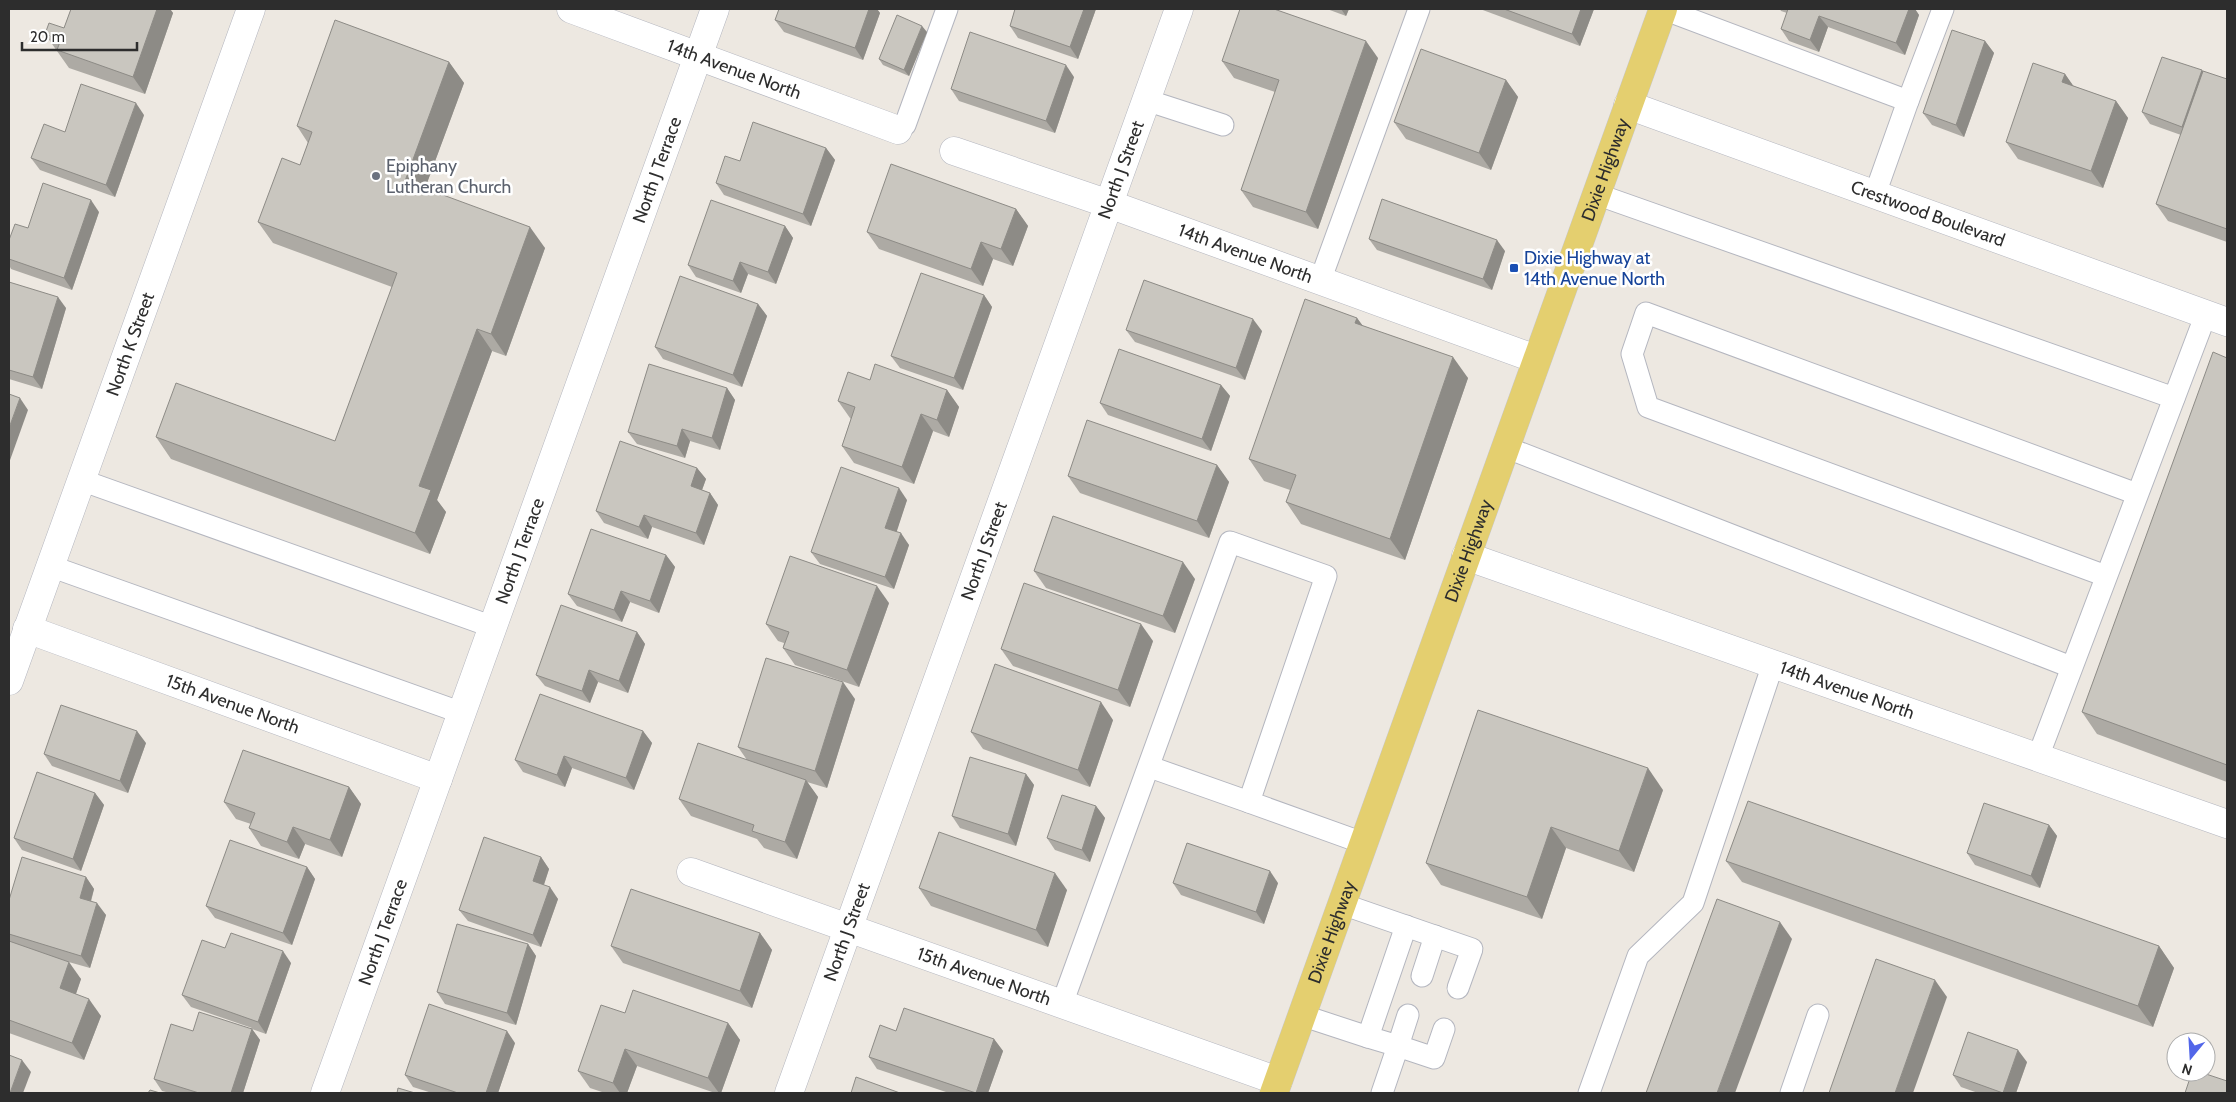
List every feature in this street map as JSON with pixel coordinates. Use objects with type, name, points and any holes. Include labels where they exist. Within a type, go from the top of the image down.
[{"type":"main road","name":"Dixie Highway","points":[[1276,1087],[1663,9]]},
{"type":"street","name":"North K Street","points":[[9,681],[251,9]]},
{"type":"street","name":"14th Avenue North","points":[[571,9],[898,130]]},
{"type":"street","name":"North J Terrace","points":[[325,1093],[715,9]]},
{"type":"street","name":"North J Street","points":[[789,1093],[1179,9]]},
{"type":"street","name":"Crestwood Boulevard","points":[[1628,105],[2216,318]]},
{"type":"street","name":"14th Avenue North","points":[[954,151],[1109,204],[1536,359]]},
{"type":"street","name":"14th Avenue North","points":[[1466,556],[2227,824]]},
{"type":"street","name":"15th Avenue North","points":[[27,629],[438,779]]},
{"type":"street","name":"15th Avenue North","points":[[691,872],[1062,1004],[1276,1087]]},
{"type":"lane","points":[[898,130],[905,124],[947,9]]},
{"type":"lane","points":[[1320,281],[1419,9]]},
{"type":"lane","points":[[1663,9],[1908,101]]},
{"type":"lane","points":[[1875,194],[1943,9]]},
{"type":"lane","points":[[1146,100],[1222,125]]},
{"type":"lane","points":[[1596,194],[2174,398]]},
{"type":"lane","points":[[2106,576],[1648,407],[1632,354],[1646,313],[2137,494]]},
{"type":"lane","points":[[2038,757],[2174,398],[2216,318]]},
{"type":"lane","points":[[1505,447],[2072,667]]},
{"type":"lane","points":[[81,480],[493,627]]},
{"type":"lane","points":[[1062,1004],[1150,767],[1230,542],[1326,576],[1249,802]]},
{"type":"lane","points":[[50,566],[462,713]]},
{"type":"lane","points":[[1589,1093],[1638,956],[1693,903],[1773,664]]},
{"type":"lane","points":[[1150,767],[1363,843]]},
{"type":"lane","points":[[1342,904],[1472,949],[1458,988]]},
{"type":"lane","points":[[1368,1037],[1406,926]]},
{"type":"lane","points":[[1422,976],[1435,936]]},
{"type":"lane","points":[[1301,1015],[1434,1058],[1444,1029]]},
{"type":"lane","points":[[1382,1093],[1408,1015]]},
{"type":"lane","points":[[1791,1093],[1818,1015]]},
{"type":"building","points":[[71,9],[157,9],[133,77],[57,50],[61,39],[45,34],[49,23],[64,28]]},
{"type":"building","points":[[779,9],[869,9],[855,48],[775,20]]},
{"type":"building","points":[[1015,9],[1084,9],[1070,47],[1010,26]]},
{"type":"building","points":[[1240,9],[1274,9],[1366,41],[1306,212],[1241,190],[1279,80],[1222,61]]},
{"type":"building","points":[[1504,9],[1581,9],[1572,34]]},
{"type":"building","points":[[1788,9],[1909,9],[1896,43],[1819,16],[1810,40],[1781,29]]},
{"type":"building","points":[[897,15],[922,26],[904,70],[879,59]]},
{"type":"building","points":[[335,20],[449,62],[405,181],[530,227],[491,334],[477,329],[419,486],[431,490],[415,533],[156,437],[176,383],[335,441],[397,273],[258,222],[282,158],[300,165],[312,132],[297,126]]},
{"type":"building","points":[[1952,30],[1985,41],[1956,125],[1923,113]]},
{"type":"building","points":[[970,32],[1066,65],[1046,121],[951,89]]},
{"type":"building","points":[[1421,49],[1506,80],[1479,153],[1394,122]]},
{"type":"building","points":[[2162,57],[2202,70],[2182,127],[2142,112]]},
{"type":"building","points":[[2033,63],[2065,74],[2062,82],[2116,101],[2091,171],[2006,142]]},
{"type":"building","points":[[2203,71],[2227,79],[2227,229],[2156,204]]},
{"type":"building","points":[[81,84],[136,103],[106,185],[31,158],[44,124],[65,132]]},
{"type":"building","points":[[753,122],[826,148],[803,214],[716,183],[725,156],[740,161]]},
{"type":"building","points":[[891,164],[1016,209],[1001,249],[981,242],[971,269],[867,232]]},
{"type":"building","points":[[43,183],[91,200],[64,278],[9,259],[9,240],[15,224],[28,228]]},
{"type":"building","points":[[1382,199],[1497,240],[1483,279],[1369,239]]},
{"type":"building","points":[[711,200],[785,226],[768,272],[740,262],[733,281],[688,265]]},
{"type":"building","points":[[921,273],[984,295],[954,378],[891,356]]},
{"type":"building","points":[[680,276],[758,304],[733,375],[655,347]]},
{"type":"building","points":[[1144,280],[1253,319],[1236,368],[1126,330]]},
{"type":"building","points":[[9,282],[58,297],[33,377],[9,370]]},
{"type":"building","points":[[1305,299],[1357,318],[1355,323],[1453,357],[1390,539],[1286,502],[1296,475],[1249,459]]},
{"type":"building","points":[[1119,349],[1221,385],[1202,439],[1100,403]]},
{"type":"building","points":[[2213,352],[2227,358],[2227,765],[2082,712]]},
{"type":"building","points":[[649,364],[727,388],[712,438],[682,429],[677,446],[628,432]]},
{"type":"building","points":[[875,364],[947,390],[937,420],[921,414],[902,467],[842,446],[855,407],[838,401],[848,372],[870,380]]},
{"type":"building","points":[[9,394],[20,398],[9,428]]},
{"type":"building","points":[[1087,420],[1217,465],[1197,521],[1068,476]]},
{"type":"building","points":[[620,441],[697,468],[691,486],[710,493],[696,533],[644,515],[639,527],[596,511]]},
{"type":"building","points":[[841,467],[899,488],[885,528],[901,533],[885,577],[811,552]]},
{"type":"building","points":[[1053,516],[1183,562],[1163,616],[1034,571]]},
{"type":"building","points":[[591,529],[666,555],[650,601],[621,591],[614,610],[568,594]]},
{"type":"building","points":[[790,556],[877,586],[847,670],[783,648],[789,632],[766,624]]},
{"type":"building","points":[[1024,583],[1141,624],[1118,690],[1001,649]]},
{"type":"building","points":[[561,605],[637,632],[619,681],[589,670],[582,691],[536,675]]},
{"type":"building","points":[[766,658],[843,682],[815,771],[738,747]]},
{"type":"building","points":[[995,664],[1101,702],[1078,770],[971,732]]},
{"type":"building","points":[[540,694],[643,731],[626,778],[564,756],[557,775],[515,760]]},
{"type":"building","points":[[61,705],[137,731],[120,781],[44,754]]},
{"type":"building","points":[[1478,710],[1648,768],[1619,851],[1551,827],[1527,897],[1426,863]]},
{"type":"building","points":[[698,743],[806,780],[785,842],[752,831],[754,825],[679,799]]},
{"type":"building","points":[[243,750],[349,787],[330,840],[293,827],[287,842],[249,828],[255,813],[224,802]]},
{"type":"building","points":[[970,757],[1026,774],[1008,834],[952,816]]},
{"type":"building","points":[[37,772],[95,793],[73,859],[14,838]]},
{"type":"building","points":[[1062,795],[1096,806],[1082,850],[1047,838]]},
{"type":"building","points":[[1748,801],[2159,946],[2138,1006],[1726,861]]},
{"type":"building","points":[[1984,803],[2049,825],[2031,876],[1967,853]]},
{"type":"building","points":[[939,832],[1055,873],[1036,930],[919,888]]},
{"type":"building","points":[[484,837],[541,857],[533,881],[550,887],[533,935],[459,910]]},
{"type":"building","points":[[230,840],[307,867],[283,933],[206,906]]},
{"type":"building","points":[[1187,843],[1270,871],[1256,912],[1173,883]]},
{"type":"building","points":[[22,857],[86,877],[80,898],[97,903],[81,956],[9,934],[9,900]]},
{"type":"building","points":[[631,889],[760,933],[740,991],[611,946]]},
{"type":"building","points":[[1717,899],[1780,922],[1717,1093],[1646,1093]]},
{"type":"building","points":[[457,924],[528,944],[507,1013],[437,992]]},
{"type":"building","points":[[231,933],[283,951],[258,1022],[182,995],[202,940],[225,948]]},
{"type":"building","points":[[9,941],[69,962],[60,988],[89,999],[72,1043],[9,1020]]},
{"type":"building","points":[[1876,959],[1935,980],[1895,1093],[1829,1093]]},
{"type":"building","points":[[633,990],[728,1023],[708,1078],[625,1049],[613,1083],[578,1071],[601,1005],[625,1013]]},
{"type":"building","points":[[429,1004],[507,1031],[486,1093],[458,1093],[405,1075]]},
{"type":"building","points":[[904,1008],[994,1039],[976,1093],[869,1057],[880,1025],[896,1031]]},
{"type":"building","points":[[199,1012],[252,1029],[231,1093],[199,1093],[154,1079],[171,1024],[193,1031]]},
{"type":"building","points":[[1968,1032],[2018,1050],[2003,1093],[1953,1075]]},
{"type":"building","points":[[9,1055],[22,1060],[10,1093],[9,1093]]},
{"type":"building","points":[[856,1077],[900,1093],[851,1093]]},
{"type":"building","points":[[2216,1077],[2227,1081],[2227,1093],[2185,1093],[2189,1082],[2216,1082]]},
{"type":"building","points":[[398,1088],[415,1093],[397,1093]]},
{"type":"building","points":[[150,1090],[160,1093],[148,1093]]},
{"type":"place","name":"Epiphany Lutheran Church","points":[[376,176]]},
{"type":"place","name":"Dixie Highway at 14th Avenue North","points":[[1514,268]]}]
